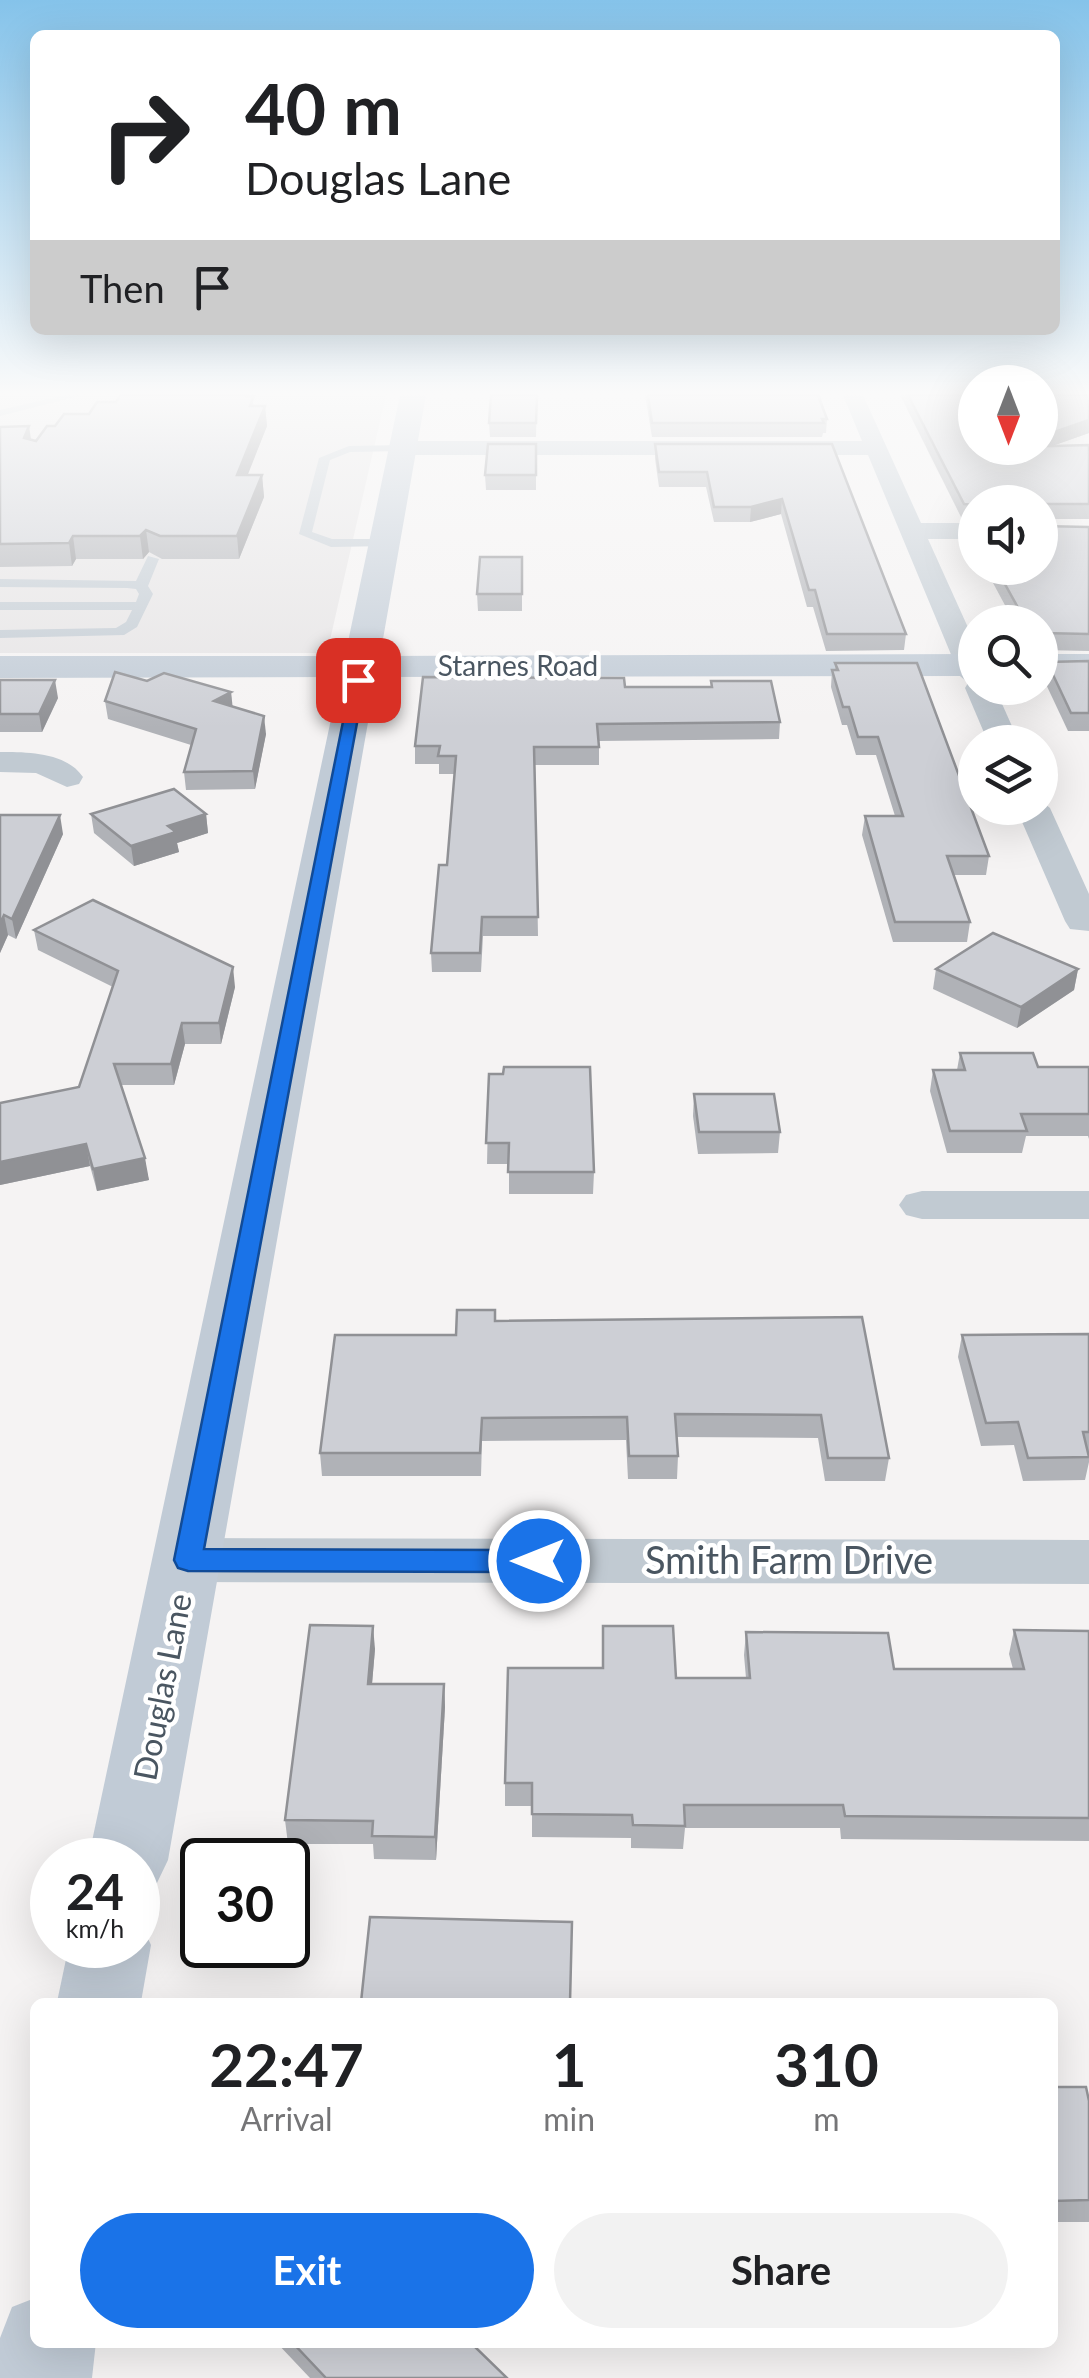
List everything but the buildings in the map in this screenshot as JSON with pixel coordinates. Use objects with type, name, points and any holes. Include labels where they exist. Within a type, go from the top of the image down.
[{"type":"street","name":"Douglas Lane","points":[[132,1838],[391,506]]},
{"type":"street","points":[[902,506],[958,634]]},
{"type":"street","points":[[913,531],[958,531]]},
{"type":"street","points":[[1058,665],[1089,665]]},
{"type":"street","name":"Starnes Road","points":[[0,667],[958,673]]},
{"type":"street","points":[[0,762],[29,762],[55,768],[67,777]]},
{"type":"street","points":[[1041,825],[1083,921]]},
{"type":"street","points":[[922,1204],[1089,1204]]},
{"type":"street","name":"Smith Farm Drive","points":[[188,1560],[1089,1562]]},
{"type":"street","points":[[99,1998],[105,1968]]},
{"type":"street","points":[[43,2378],[46,2348]]},
{"type":"lane","points":[[312,506],[305,534],[330,543],[384,544]]},
{"type":"lane","points":[[141,586],[153,559]]},
{"type":"lane","points":[[0,584],[141,586]]},
{"type":"lane","points":[[0,634],[110,634],[132,624],[146,594],[141,586]]},
{"type":"lane","points":[[0,606],[140,606]]},
{"type":"shaded area","points":[[0,506],[361,506],[327,653],[0,653]]},
{"type":"route","points":[[358,680],[268,1130],[188,1560],[539,1561]]}]
